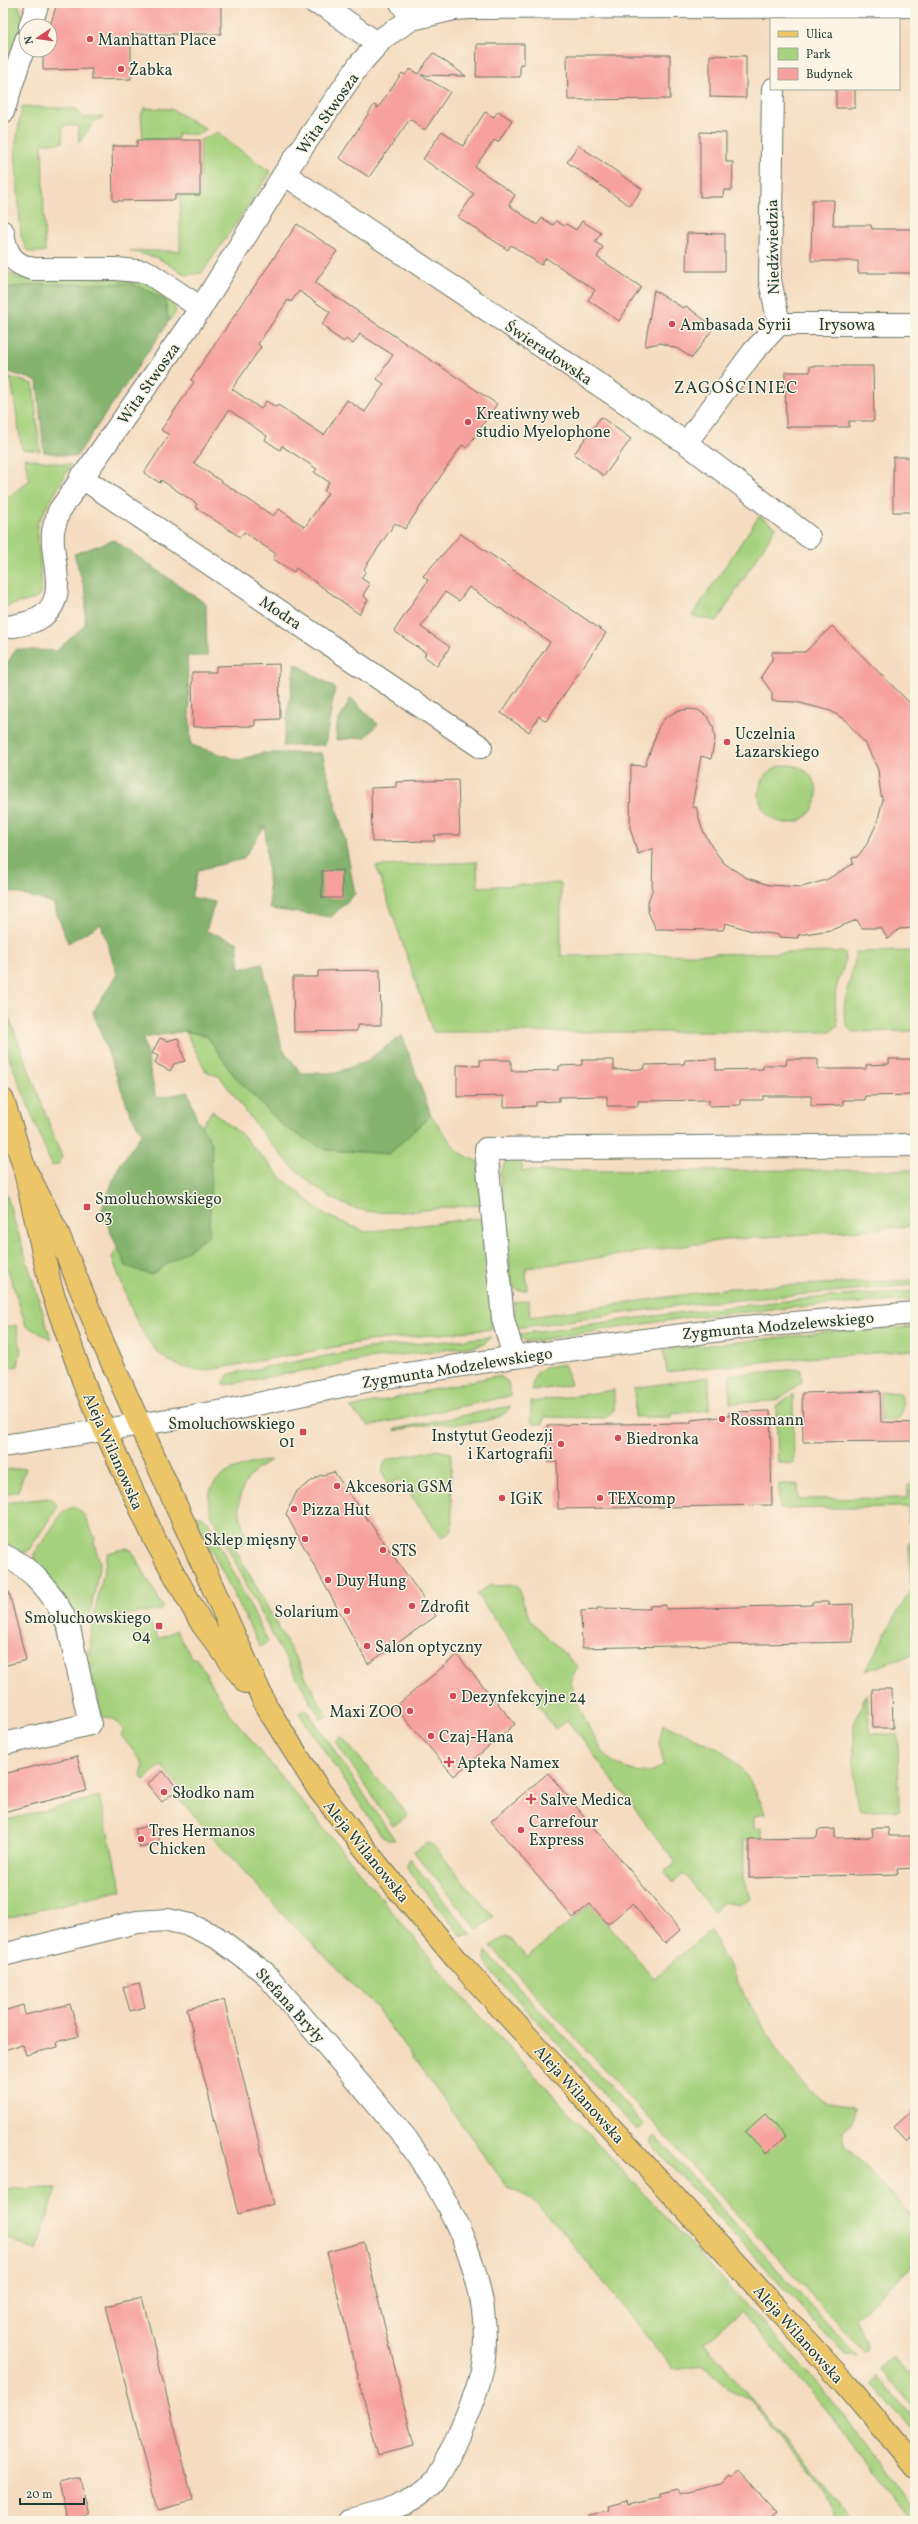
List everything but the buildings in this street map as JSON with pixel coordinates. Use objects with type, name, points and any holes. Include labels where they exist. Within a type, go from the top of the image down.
[{"type":"main road","name":"Aleja Wilanowska","points":[[3,1100],[24,1167],[43,1261],[59,1316],[86,1389],[150,1530],[191,1606],[223,1654],[266,1706],[319,1790],[345,1826],[458,1961],[846,2384],[915,2466]]},
{"type":"main road","name":"Aleja Wilanowska","points":[[24,1167],[57,1231],[139,1425],[266,1706]]},
{"type":"street","points":[[33,18],[38,3]]},
{"type":"street","points":[[315,3],[326,8],[378,44]]},
{"type":"street","name":"Wita Stwosza","points":[[3,628],[44,616],[55,602],[57,581],[53,532],[59,511],[81,477],[201,308],[284,174],[339,93],[406,11],[470,8],[774,9],[915,6]]},
{"type":"street","points":[[3,112],[20,58]]},
{"type":"street","name":"Niedźwiedzia","points":[[773,90],[770,280],[779,324]]},
{"type":"street","name":"Świeradowska","points":[[284,174],[686,443],[809,537]]},
{"type":"street","points":[[3,232],[5,246],[10,257],[16,263],[33,269],[116,269],[147,272],[201,308]]},
{"type":"street","points":[[686,443],[753,352],[779,324]]},
{"type":"street","name":"Irysowa","points":[[779,324],[915,324]]},
{"type":"street","name":"Modra","points":[[81,477],[481,747]]},
{"type":"street","points":[[514,1357],[503,1319],[486,1149],[915,1145]]},
{"type":"street","name":"Zygmunta Modzelewskiego","points":[[3,1446],[224,1411],[375,1380],[514,1357],[744,1327],[915,1313]]},
{"type":"street","points":[[3,1555],[22,1566],[35,1577],[56,1602],[64,1615],[69,1628],[90,1724],[3,1744]]},
{"type":"street","name":"Stefana Bryły","points":[[3,1956],[138,1922],[168,1920],[190,1925],[216,1937],[265,1972],[405,2137],[444,2199],[474,2268],[485,2313],[484,2358],[471,2406],[452,2448],[435,2480],[419,2493],[383,2512],[349,2521]]},
{"type":"green space","points":[[3,3],[18,3],[23,18],[18,18],[18,38],[3,83]]},
{"type":"green space","points":[[22,106],[76,109],[84,118],[104,116],[93,123],[79,143],[78,126],[63,125],[62,143],[42,143],[45,252],[30,252],[26,249],[21,235],[15,149]]},
{"type":"green space","points":[[144,108],[171,109],[206,129],[199,134],[178,134],[178,139],[143,139],[141,115]]},
{"type":"green space","points":[[218,132],[229,142],[271,172],[202,273],[186,275],[158,258],[130,251],[180,251],[180,195],[200,195],[200,140]]},
{"type":"green space","points":[[3,269],[18,278],[88,277],[141,281],[152,285],[164,293],[172,303],[176,312],[169,321],[164,300],[45,284],[3,288]]},
{"type":"green space","points":[[130,283],[144,288],[165,300],[169,321],[76,457],[44,452],[37,381],[9,372],[3,373],[3,288],[45,284]]},
{"type":"green space","points":[[10,377],[33,384],[40,451],[22,449],[11,379],[3,381],[3,378]]},
{"type":"green space","points":[[24,458],[71,465],[37,524],[42,590],[36,599],[3,607],[3,501],[30,480]]},
{"type":"green space","points":[[759,516],[776,527],[717,621],[692,616]]},
{"type":"green space","points":[[114,540],[206,604],[207,656],[187,656],[191,745],[239,760],[262,753],[322,753],[345,840],[355,894],[331,917],[270,909],[265,826],[243,859],[198,870],[191,897],[215,902],[206,931],[237,942],[240,969],[262,963],[282,1048],[301,1073],[336,1073],[368,1060],[402,1035],[431,1115],[389,1154],[326,1150],[284,1127],[235,1077],[207,1036],[185,1031],[143,1038],[156,1098],[188,1092],[196,1117],[212,1143],[209,1236],[151,1275],[126,1266],[101,1211],[118,1168],[142,1133],[130,1113],[93,1012],[117,974],[101,924],[68,943],[53,903],[5,890],[3,887],[3,670],[16,649],[56,651],[85,625],[86,594],[74,554]]},
{"type":"green space","points":[[295,663],[335,688],[325,745],[283,746]]},
{"type":"green space","points":[[351,698],[378,724],[366,737],[336,740],[337,724]]},
{"type":"green space","points":[[782,765],[794,765],[809,773],[817,788],[817,800],[809,815],[794,823],[782,823],[767,815],[759,800],[759,788],[767,773]]},
{"type":"green space","points":[[477,862],[478,887],[561,883],[561,956],[845,952],[844,964],[836,987],[835,1004],[838,1025],[831,1032],[433,1032],[376,866]]},
{"type":"green space","points":[[915,951],[915,1031],[852,1032],[846,1024],[844,1004],[852,972],[855,952]]},
{"type":"green space","points":[[3,1002],[62,1157],[60,1163],[52,1166],[3,1042]]},
{"type":"green space","points":[[185,1031],[207,1036],[235,1077],[389,1154],[431,1115],[457,1151],[478,1162],[481,1205],[408,1212],[366,1211],[344,1204],[322,1192],[302,1176],[265,1137],[220,1077],[206,1071]]},
{"type":"green space","points":[[212,1111],[241,1134],[282,1178],[325,1215],[366,1232],[476,1218],[481,1220],[484,1226],[492,1294],[492,1329],[367,1341],[209,1370],[187,1368],[169,1361],[155,1349],[144,1334],[134,1316],[112,1258],[121,1240]]},
{"type":"green space","points":[[522,1154],[522,1171],[915,1170],[915,1226],[725,1240],[526,1268],[527,1290],[518,1290],[512,1287],[500,1173],[506,1160]]},
{"type":"green space","points":[[3,1184],[51,1339],[26,1326],[3,1254]]},
{"type":"green space","points":[[915,1280],[915,1285],[689,1304],[516,1328],[514,1302],[529,1300],[530,1317],[729,1288]]},
{"type":"green space","points":[[915,1291],[915,1300],[808,1306],[691,1317],[531,1341],[525,1341],[519,1334],[667,1314],[766,1303]]},
{"type":"green space","points":[[7,1325],[8,1327],[16,1325],[21,1349],[18,1366],[3,1368],[3,1327]]},
{"type":"green space","points":[[915,1327],[915,1350],[780,1360],[667,1372],[663,1350],[839,1331]]},
{"type":"green space","points":[[491,1337],[484,1344],[477,1346],[368,1359],[224,1385],[224,1382],[229,1374],[369,1348]]},
{"type":"green space","points":[[564,1364],[571,1385],[532,1391],[534,1378],[540,1370],[551,1366]]},
{"type":"green space","points":[[801,1369],[802,1382],[776,1401],[730,1403],[730,1375]]},
{"type":"green space","points":[[495,1376],[501,1377],[508,1382],[510,1396],[369,1426],[350,1408]]},
{"type":"green space","points":[[709,1377],[709,1410],[671,1414],[671,1417],[635,1417],[634,1388]]},
{"type":"green space","points":[[614,1390],[614,1410],[605,1418],[544,1417],[543,1424],[534,1424],[531,1421],[531,1402]]},
{"type":"green space","points":[[880,1391],[900,1393],[902,1396],[902,1407],[897,1420],[881,1420]]},
{"type":"green space","points":[[793,1394],[794,1464],[778,1463],[776,1406]]},
{"type":"green space","points":[[511,1406],[506,1413],[497,1418],[485,1421],[459,1424],[426,1425],[395,1431],[395,1429]]},
{"type":"green space","points":[[435,1450],[451,1453],[452,1531],[442,1538],[399,1479],[389,1485],[383,1472],[383,1466],[387,1460]]},
{"type":"green space","points":[[271,1460],[250,1476],[244,1485],[240,1495],[240,1516],[249,1540],[235,1548],[327,1716],[321,1719],[278,1646],[214,1520],[209,1505],[210,1493],[214,1483],[222,1476],[245,1465]]},
{"type":"green space","points":[[26,1468],[18,1491],[3,1495],[3,1470]]},
{"type":"green space","points":[[779,1484],[798,1484],[798,1499],[908,1498],[908,1485],[915,1485],[915,1523],[909,1523],[908,1507],[779,1509]]},
{"type":"green space","points":[[49,1498],[55,1502],[57,1508],[28,1551],[20,1553],[3,1545],[3,1503]]},
{"type":"green space","points":[[75,1506],[84,1515],[95,1538],[94,1544],[100,1562],[89,1620],[76,1623],[34,1563],[34,1554],[63,1512]]},
{"type":"green space","points":[[198,1515],[208,1521],[268,1642],[260,1647],[195,1517]]},
{"type":"green space","points":[[909,1543],[915,1543],[915,1654],[865,1671],[911,1588]]},
{"type":"green space","points":[[127,1548],[132,1551],[163,1607],[160,1610],[93,1619],[108,1553]]},
{"type":"green space","points":[[517,1585],[530,1620],[578,1667],[570,1682],[573,1691],[582,1713],[599,1746],[612,1761],[626,1768],[644,1772],[653,1771],[664,1764],[659,1743],[663,1724],[714,1747],[737,1764],[747,1776],[765,1813],[754,1815],[754,1829],[761,1828],[761,1840],[744,1840],[744,1878],[750,1899],[739,1905],[724,1902],[713,1911],[684,1874],[673,1882],[664,1872],[676,1863],[567,1720],[555,1729],[532,1697],[544,1689],[477,1594],[489,1586]]},
{"type":"green space","points":[[147,1617],[159,1639],[176,1630],[192,1659],[196,1657],[229,1713],[459,1993],[803,2367],[846,2418],[911,2504],[915,2512],[915,2521],[911,2521],[826,2409],[740,2311],[704,2343],[854,2521],[835,2521],[826,2492],[750,2400],[726,2389],[703,2365],[673,2369],[558,2226],[530,2198],[508,2188],[376,2007],[287,1919],[178,1798],[184,1792],[161,1765],[144,1780],[141,1776],[144,1765],[121,1735],[124,1731],[114,1719],[102,1716],[89,1664],[92,1625]]},
{"type":"green space","points":[[866,1694],[871,1734],[898,1734],[899,1811],[860,1811],[854,1778],[854,1723]]},
{"type":"green space","points":[[306,1709],[395,1840],[388,1840],[380,1834],[299,1713]]},
{"type":"green space","points":[[341,1736],[408,1815],[393,1826],[335,1741]]},
{"type":"green space","points":[[99,1797],[122,1890],[3,1919],[3,1821]]},
{"type":"green space","points":[[427,1843],[433,1845],[493,1917],[478,1930],[414,1852]]},
{"type":"green space","points":[[409,1858],[472,1935],[462,1936],[409,1872],[407,1866]]},
{"type":"green space","points":[[591,1904],[654,1978],[710,1930],[761,2024],[793,2072],[810,2090],[825,2101],[855,2107],[852,2123],[843,2130],[845,2144],[915,2221],[915,2264],[856,2318],[867,2350],[864,2352],[491,1946],[506,1936],[510,1938],[527,1958]]},
{"type":"green space","points":[[486,1951],[644,2124],[640,2129],[636,2129],[489,1969],[485,1959]]},
{"type":"green space","points":[[655,2136],[857,2356],[845,2355],[651,2144],[651,2139]]},
{"type":"green space","points":[[57,2188],[36,2251],[3,2236],[3,2189]]},
{"type":"green space","points":[[893,2357],[908,2374],[915,2369],[915,2408],[880,2369]]},
{"type":"green space","points":[[876,2376],[915,2419],[915,2433],[872,2384]]},
{"type":"place","name":"Manhattan Place","points":[[90,39]]},
{"type":"place","name":"Żabka","points":[[121,69]]},
{"type":"place","name":"Ambasada Syrii","points":[[672,324]]},
{"type":"place","name":"Kreatiwny web studio Myelophone","points":[[468,422]]},
{"type":"place","name":"Uczelnia Łazarskiego","points":[[727,742]]},
{"type":"place","name":"Smoluchowskiego 03","points":[[87,1207]]},
{"type":"place","name":"Rossmann","points":[[722,1419]]},
{"type":"place","name":"Smoluchowskiego 01","points":[[303,1432]]},
{"type":"place","name":"Biedronka","points":[[618,1438]]},
{"type":"place","name":"Instytut Geodezji i Kartografii","points":[[561,1444]]},
{"type":"place","name":"Akcesoria GSM","points":[[337,1486]]},
{"type":"place","name":"IGiK","points":[[502,1498]]},
{"type":"place","name":"TEXcomp","points":[[600,1498]]},
{"type":"place","name":"Pizza Hut","points":[[294,1509]]},
{"type":"place","name":"Sklep mięsny","points":[[305,1539]]},
{"type":"place","name":"STS","points":[[383,1550]]},
{"type":"place","name":"Duy Hung","points":[[328,1580]]},
{"type":"place","name":"Zdrofit","points":[[412,1606]]},
{"type":"place","name":"Solarium","points":[[347,1611]]},
{"type":"place","name":"Smoluchowskiego 04","points":[[159,1626]]},
{"type":"place","name":"Salon optyczny","points":[[367,1646]]},
{"type":"place","name":"Dezynfekcyjne 24","points":[[453,1696]]},
{"type":"place","name":"Maxi ZOO","points":[[410,1711]]},
{"type":"place","name":"Czaj-Hana","points":[[431,1736]]},
{"type":"place","name":"Apteka Namex","points":[[449,1762]]},
{"type":"place","name":"Słodko nam","points":[[164,1792]]},
{"type":"place","name":"Salve Medica","points":[[531,1799]]},
{"type":"place","name":"Carrefour Express","points":[[521,1830]]},
{"type":"place","name":"Tres Hermanos Chicken","points":[[141,1839]]},
{"type":"district","name":"ZAGOŚCINIEC","points":[[736,387]]}]
